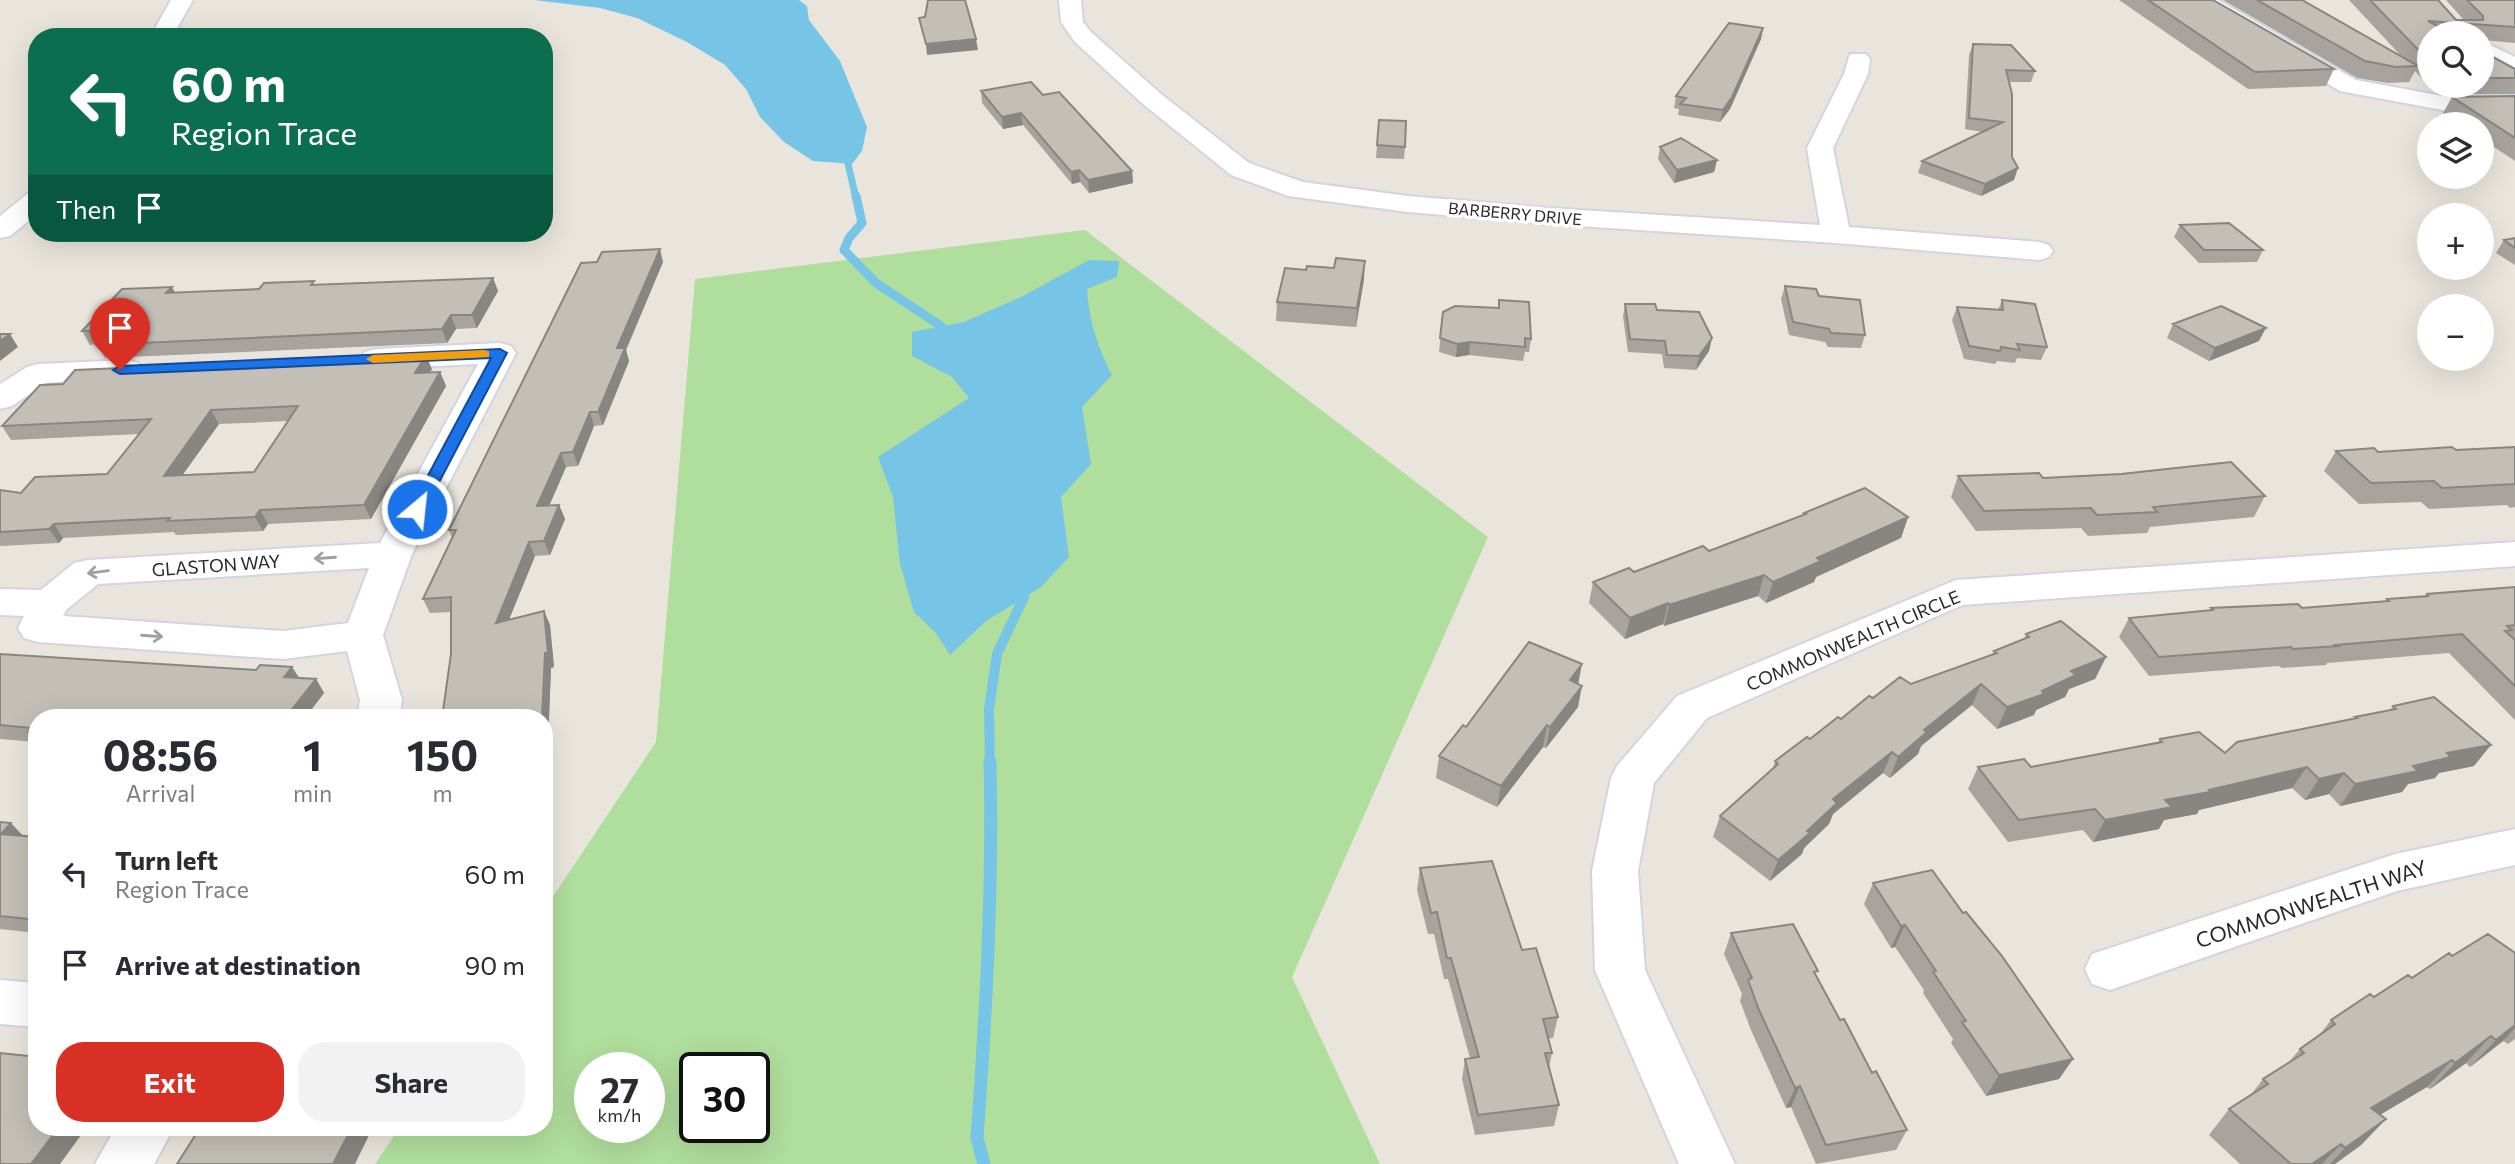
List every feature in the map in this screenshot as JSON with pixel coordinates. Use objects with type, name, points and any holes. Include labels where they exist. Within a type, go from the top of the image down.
[{"type":"street","points":[[166,28],[182,0]]},
{"type":"street","name":"BARBERRY DRIVE","points":[[1070,0],[1072,22],[1083,37],[1152,99],[1240,170],[1298,190],[1408,204],[1535,215],[1836,234],[2039,251]]},
{"type":"street","points":[[2202,0],[2349,86],[2448,104],[2515,103]]},
{"type":"street","points":[[2494,55],[2515,67]]},
{"type":"street","points":[[1836,234],[1820,148],[1856,74],[1858,60]]},
{"type":"street","points":[[0,230],[28,207]]},
{"type":"street","points":[[351,360],[500,353],[393,554],[363,635],[381,701],[380,709]]},
{"type":"street","points":[[0,399],[38,374],[160,368]]},
{"type":"street","name":"GLASTON WAY","points":[[50,603],[88,572],[393,554]]},
{"type":"street","name":"COMMONWEALTH CIRCLE","points":[[1707,1164],[1620,970],[1615,871],[1633,778],[1692,707],[1956,593],[2515,554]]},
{"type":"street","points":[[0,602],[50,603],[38,628],[283,645],[363,635]]},
{"type":"street","name":"COMMONWEALTH WAY","points":[[2110,969],[2395,873],[2515,848]]},
{"type":"street","points":[[0,1002],[28,1004]]},
{"type":"street","points":[[123,1164],[140,1136]]},
{"type":"green space","points":[[1085,230],[1488,537],[1292,977],[1380,1164],[375,1164],[394,1136],[553,1136],[553,896],[656,742],[695,279]]},
{"type":"water","points":[[534,0],[799,0],[807,6],[809,20],[840,61],[867,127],[862,151],[852,164],[813,161],[784,142],[760,117],[746,89],[725,65],[687,42],[637,18],[600,8]]},
{"type":"water","points":[[1089,260],[1119,261],[1117,277],[1087,289],[1095,333],[1112,375],[1082,407],[1091,464],[1061,497],[1069,557],[1041,587],[986,621],[950,655],[936,633],[914,612],[900,564],[893,497],[878,457],[969,398],[952,377],[912,356],[912,332],[964,322],[1021,297]]},
{"type":"building","points":[[928,0],[965,0],[976,39],[926,44],[919,18],[925,17]]},
{"type":"building","points":[[2148,0],[2213,0],[2334,69],[2255,72]]},
{"type":"building","points":[[2257,0],[2302,0],[2417,66],[2396,67],[2365,61]]},
{"type":"building","points":[[2370,0],[2438,0],[2456,20],[2483,20],[2483,16],[2467,0],[2515,0],[2515,27],[2494,26],[2494,21],[2417,21],[2417,49]]},
{"type":"building","points":[[1729,23],[1763,28],[1732,97],[1723,110],[1680,104],[1686,98],[1676,96]]},
{"type":"building","points":[[1973,44],[2011,45],[2035,71],[2006,70],[2012,94],[2012,157],[2018,168],[1985,184],[1922,161],[2003,122],[1969,118]]},
{"type":"building","points":[[2494,58],[2515,69],[2515,78],[2494,78]]},
{"type":"building","points":[[1031,82],[1043,95],[1059,92],[1132,171],[1088,180],[1079,170],[1071,172],[1021,113],[1002,117],[981,91]]},
{"type":"building","points":[[2515,96],[2515,138],[2494,124],[2494,112],[2475,112],[2454,98]]},
{"type":"building","points":[[1379,120],[1406,121],[1405,147],[1377,145]]},
{"type":"building","points":[[1681,138],[1717,160],[1677,170],[1660,147]]},
{"type":"building","points":[[2229,223],[2263,250],[2204,250],[2180,225]]},
{"type":"building","points":[[2515,238],[2515,248],[2504,240]]},
{"type":"building","points":[[660,249],[617,348],[625,348],[598,412],[590,412],[573,452],[561,453],[537,506],[559,505],[544,541],[529,542],[496,623],[544,611],[548,653],[545,653],[542,709],[443,709],[451,654],[451,597],[423,599],[456,530],[449,530],[581,263],[597,262],[602,252]]},
{"type":"building","points":[[1336,258],[1365,261],[1357,308],[1277,302],[1285,268],[1334,268]]},
{"type":"building","points":[[493,278],[472,315],[451,315],[442,329],[97,345],[110,330],[82,331],[122,289],[172,287],[166,293],[259,289],[264,283],[314,281],[311,285]]},
{"type":"building","points":[[1785,286],[1816,289],[1819,296],[1860,300],[1865,335],[1831,333],[1829,329],[1793,322]]},
{"type":"building","points":[[1499,300],[1529,302],[1531,339],[1525,338],[1525,347],[1470,342],[1457,344],[1440,338],[1443,312],[1455,306],[1499,308]]},
{"type":"building","points":[[2002,300],[2035,304],[2047,347],[2017,344],[2020,350],[2001,347],[2000,351],[1969,346],[1957,307],[2003,310]]},
{"type":"building","points":[[1625,304],[1655,304],[1657,310],[1699,312],[1712,338],[1699,356],[1667,355],[1665,341],[1630,339]]},
{"type":"building","points":[[2221,306],[2266,328],[2215,348],[2173,324]]},
{"type":"building","points":[[0,334],[10,334],[0,341]]},
{"type":"building","points":[[426,355],[415,373],[440,372],[364,505],[260,510],[255,517],[54,524],[49,529],[0,532],[0,490],[21,493],[35,477],[107,474],[151,419],[2,426],[40,385],[63,384],[75,370]],"holes":[[[298,406],[254,472],[164,476],[211,410]]]},
{"type":"building","points":[[2452,447],[2456,450],[2515,447],[2515,484],[2442,488],[2434,481],[2371,483],[2336,451],[2374,448],[2378,452]]},
{"type":"building","points":[[2231,462],[2265,496],[2153,507],[2157,512],[2097,515],[2091,508],[1984,511],[1958,476],[2039,473],[2043,478],[2121,474]]},
{"type":"building","points":[[1865,488],[1908,517],[1817,558],[1821,561],[1773,582],[1764,575],[1669,605],[1668,603],[1630,618],[1593,582],[1629,568],[1634,572],[1703,546],[1709,551]]},
{"type":"building","points":[[2515,587],[2515,625],[2507,626],[2512,630],[2505,631],[2515,640],[2515,686],[2462,634],[2336,645],[2338,646],[2159,657],[2129,618],[2213,610],[2211,608],[2298,604],[2302,608]]},
{"type":"building","points":[[2061,621],[2106,657],[2071,671],[2076,675],[2042,691],[2044,694],[2007,707],[1981,684],[1924,730],[1927,732],[1898,757],[1892,752],[1833,799],[1837,803],[1807,831],[1810,833],[1778,860],[1720,816],[1778,764],[1775,761],[1838,717],[1841,719],[1869,696],[1873,698],[1900,677],[1911,684],[1997,653],[1994,651],[2029,637],[2026,634]]},
{"type":"building","points":[[1529,642],[1582,664],[1570,680],[1582,686],[1550,727],[1547,725],[1501,786],[1439,756],[1463,725],[1466,727]]},
{"type":"building","points":[[0,654],[256,670],[260,665],[292,667],[284,677],[316,679],[292,709],[28,709],[28,728],[0,725]]},
{"type":"building","points":[[2434,697],[2491,745],[2447,753],[2451,757],[2413,766],[2418,771],[2355,784],[2344,773],[2319,779],[2307,767],[2209,790],[2210,792],[2165,800],[2172,807],[2105,820],[2095,809],[2019,820],[1978,767],[2024,759],[2031,767],[2162,742],[2160,739],[2199,732],[2225,753],[2237,742],[2357,718],[2355,717],[2396,709],[2393,706]]},
{"type":"building","points":[[0,822],[11,823],[1,834],[28,836],[28,919],[0,916]]},
{"type":"building","points":[[1492,861],[1522,950],[1536,948],[1558,1017],[1543,1019],[1552,1053],[1545,1053],[1559,1105],[1478,1115],[1465,1059],[1479,1057],[1451,958],[1447,958],[1437,912],[1431,913],[1420,868]]},
{"type":"building","points":[[1932,870],[1963,913],[1966,912],[2002,956],[2073,1059],[1999,1075],[1962,1022],[1966,1021],[1933,972],[1936,971],[1905,925],[1901,926],[1873,883]]},
{"type":"building","points":[[1793,924],[1818,971],[1814,972],[1840,1020],[1844,1019],[1872,1073],[1876,1071],[1907,1130],[1826,1145],[1800,1086],[1795,1088],[1759,1010],[1748,980],[1752,978],[1731,933]]},
{"type":"building","points":[[2488,934],[2515,953],[2515,1025],[2496,1040],[2491,1036],[2455,1063],[2452,1060],[2371,1108],[2386,1119],[2345,1148],[2341,1144],[2312,1164],[2291,1164],[2229,1109],[2268,1084],[2263,1079],[2304,1053],[2300,1049],[2335,1024],[2331,1020],[2370,994],[2374,997],[2408,975],[2412,978],[2449,953],[2452,956]]},
{"type":"building","points":[[0,1053],[28,1056],[28,1136],[52,1136],[31,1164],[0,1164]]},
{"type":"building","points":[[195,1136],[347,1136],[333,1164],[177,1164]]},
{"type":"waterway","points":[[848,164],[856,198]]},
{"type":"waterway","points":[[856,196],[862,223],[849,238],[844,250],[876,283],[941,326]]},
{"type":"waterway","points":[[990,764],[989,709],[997,654],[1024,597]]},
{"type":"waterway","points":[[984,1164],[977,1138],[988,950],[990,764]]},
{"type":"slow traffic","points":[[373,359],[484,354]]},
{"type":"route","points":[[120,370],[500,353],[417,509]]}]
